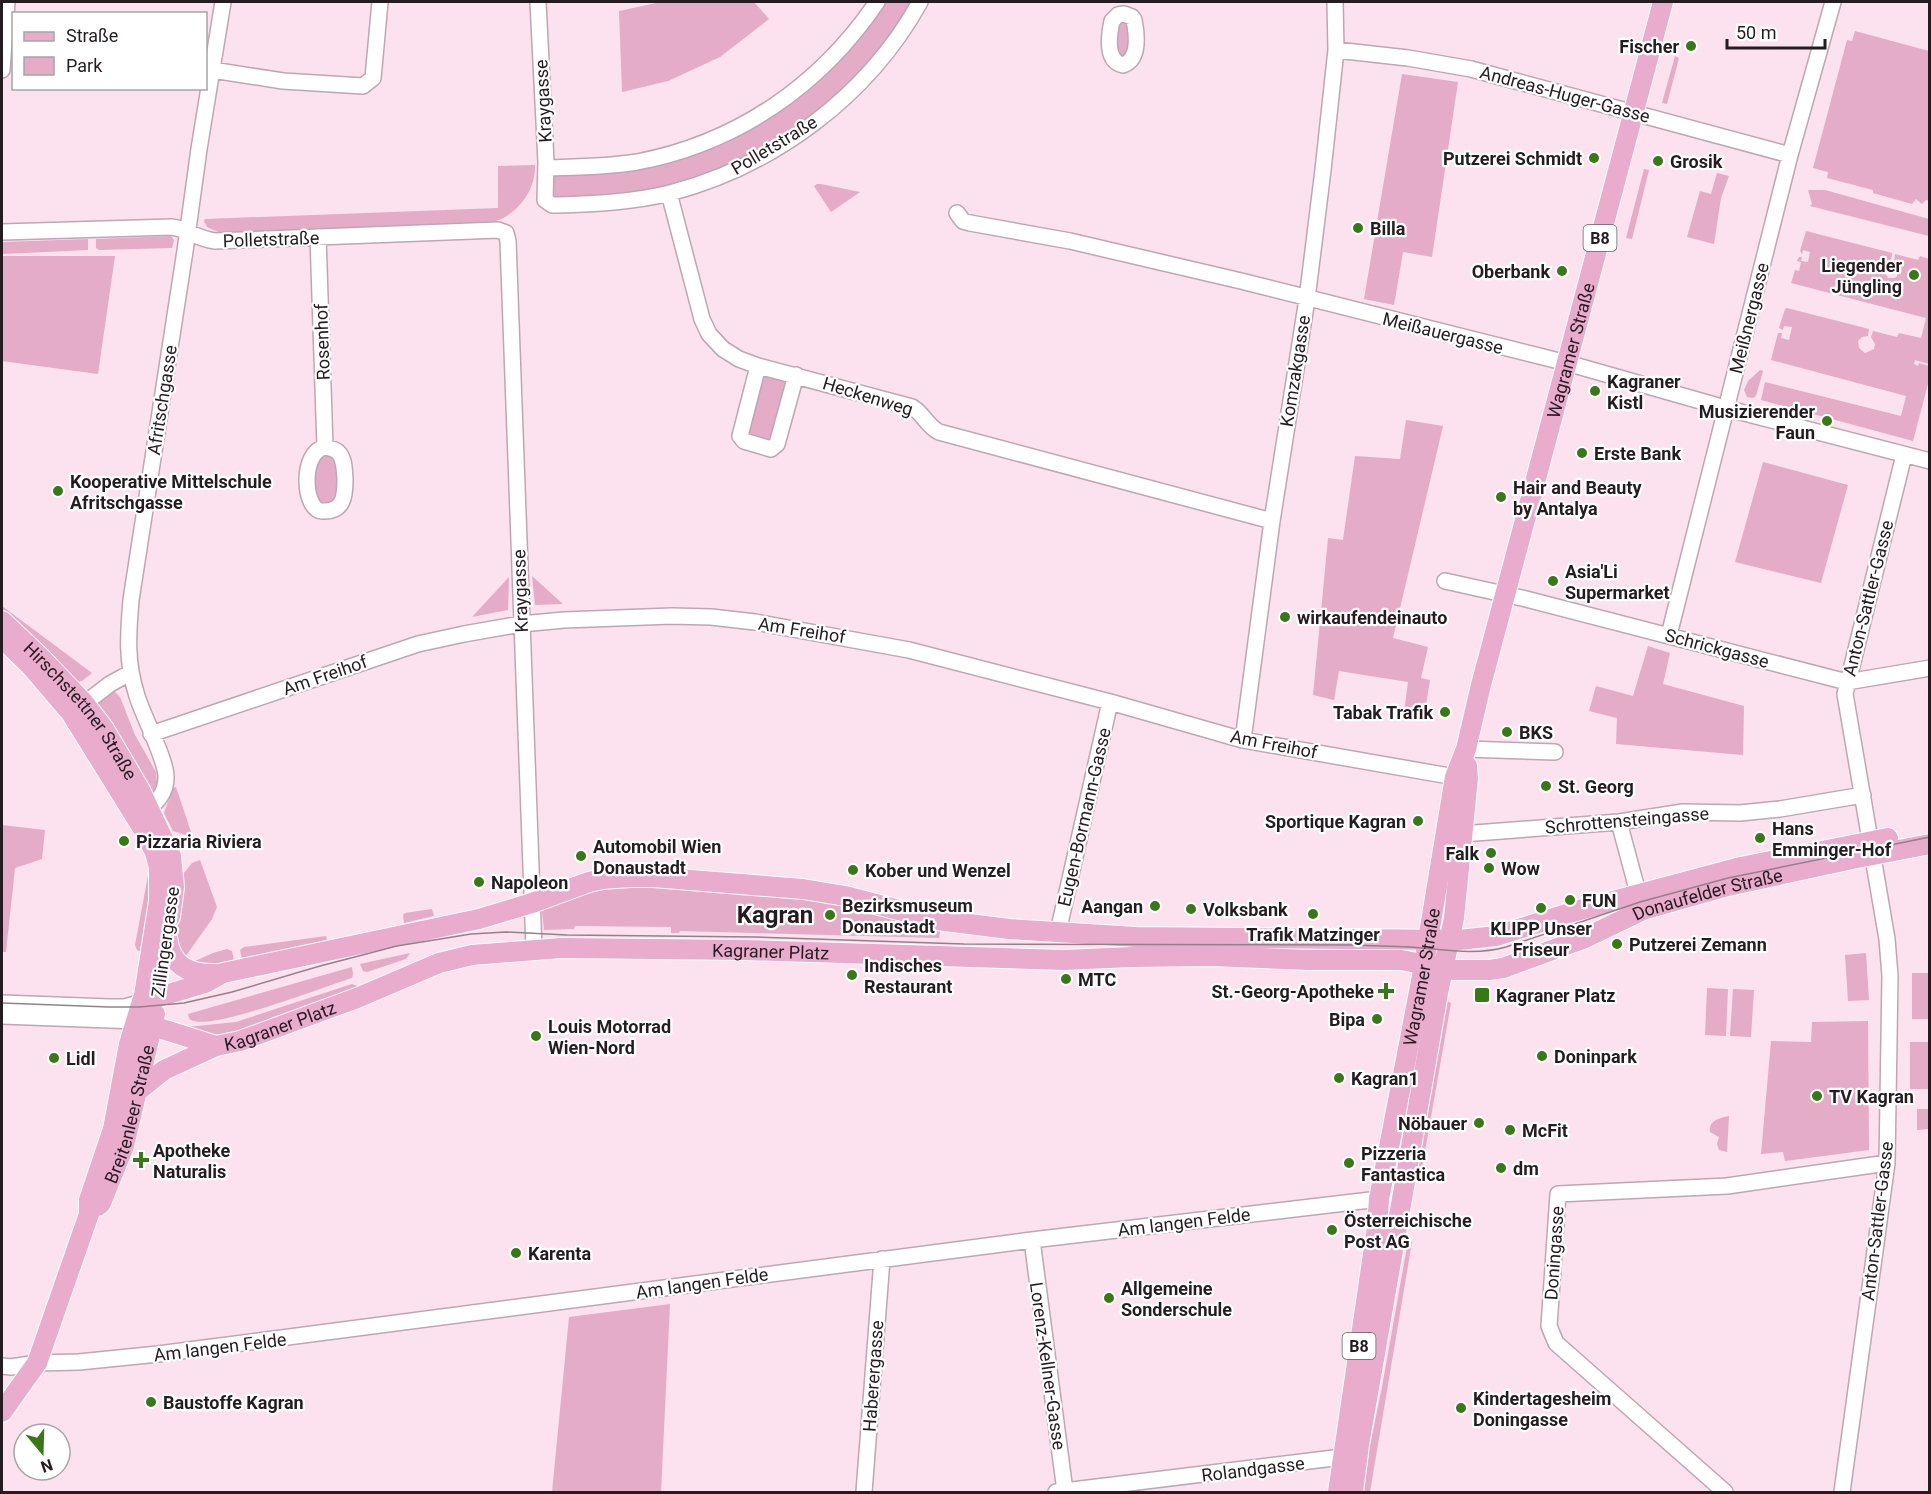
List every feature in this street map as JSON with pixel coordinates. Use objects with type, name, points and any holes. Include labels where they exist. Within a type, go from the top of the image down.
[{"type":"main road","name":"Wagramer Straße","points":[[1338,1492],[1377,1227],[1379,1199],[1424,963],[1455,777],[1466,749],[1663,2]]},
{"type":"main road","name":"Hirschstettner Straße","points":[[2,621],[41,658],[77,708]]},
{"type":"main road","name":"Hirschstettner Straße","points":[[2,638],[77,708],[104,729],[143,813]]},
{"type":"main road","name":"Wagramer Straße","points":[[1353,1492],[1401,1202],[1454,918],[1468,778],[1466,749]]},
{"type":"main road","name":"Zillingergasse","points":[[143,813],[168,846],[173,867],[174,887],[166,938],[148,1011]]},
{"type":"main road","name":"Zillingergasse","points":[[143,813],[158,861],[161,883],[148,1011]]},
{"type":"main road","name":"Donaufelder Straße","points":[[1427,939],[1479,939],[1496,936],[1728,886],[1929,831]]},
{"type":"main road","name":"Donaufelder Straße","points":[[1871,848],[1929,844]]},
{"type":"main road","points":[[148,1011],[223,974],[468,921],[532,903],[602,879],[653,877],[803,890],[846,896],[957,924],[1058,932],[1136,937],[1427,939]]},
{"type":"main road","name":"Donaufelder Straße","points":[[1424,963],[1468,971],[1503,968],[1585,939],[1641,904]]},
{"type":"main road","points":[[166,938],[172,956],[181,966],[193,973],[223,974]]},
{"type":"main road","name":"Kagraner Platz","points":[[148,1011],[216,1046],[240,1041],[336,1006],[439,963],[472,955],[534,949],[688,949],[1064,960],[1212,956],[1309,960],[1401,960],[1424,963]]},
{"type":"main road","name":"Breitenleer Straße","points":[[89,1214],[101,1203],[124,1146],[139,1090],[148,1011]]},
{"type":"main road","name":"Breitenleer Straße","points":[[2,1412],[7,1399],[37,1362],[89,1214],[88,1200],[113,1129],[129,1044],[148,1011]]},
{"type":"main road","points":[[139,1090],[164,1070],[216,1046]]},
{"type":"street","points":[[2,70],[9,46],[3,19],[7,2]]},
{"type":"street","name":"Afritschgasse","points":[[207,86],[223,2]]},
{"type":"street","points":[[209,70],[283,81],[363,86],[373,78],[380,2]]},
{"type":"street","name":"Kraygasse","points":[[538,2],[546,168],[545,200]]},
{"type":"street","name":"Polletstraße","points":[[546,168],[635,162],[692,147],[730,131],[770,110],[814,75],[851,38],[877,2]]},
{"type":"street","name":"Polletstraße","points":[[545,200],[552,205],[602,203],[669,193],[737,169],[759,158],[806,129],[870,73],[897,39],[920,2]]},
{"type":"street","name":"Komzakgasse","points":[[1243,740],[1272,521],[1307,299],[1336,50],[1335,2]]},
{"type":"street","name":"Meißnergasse","points":[[1669,635],[1790,155],[1833,2]]},
{"type":"street","name":"Andreas-Huger-Gasse","points":[[1336,50],[1408,58],[1464,68],[1790,155]]},
{"type":"street","name":"Afritschgasse","points":[[143,813],[157,802],[164,791],[167,776],[130,673],[127,645],[131,600],[188,233],[206,90]]},
{"type":"street","name":"Heckenweg","points":[[669,193],[699,312],[714,340],[728,352],[758,366],[912,406],[920,412],[931,427],[939,432],[1272,521]]},
{"type":"street","name":"Meißauergasse","points":[[957,213],[965,222],[1109,249],[1567,363],[1725,408],[1929,461]]},
{"type":"street","name":"Polletstraße","points":[[2,232],[172,227],[203,240],[215,241],[498,230],[506,233]]},
{"type":"street","name":"Kraygasse","points":[[506,233],[534,949]]},
{"type":"street","name":"Rosenhof","points":[[318,237],[325,447]]},
{"type":"street","points":[[758,366],[740,436],[744,441],[771,449],[777,444],[796,375]]},
{"type":"street","name":"Anton-Sattler-Gasse","points":[[1842,1492],[1887,1163],[1890,976],[1887,939],[1845,694],[1904,455]]},
{"type":"street","points":[[1445,581],[1506,594]]},
{"type":"street","name":"Schrickgasse","points":[[1506,594],[1847,682],[1929,668]]},
{"type":"street","name":"Am Freihof","points":[[151,734],[418,644],[464,634],[521,624],[672,616],[711,617],[755,622],[909,650],[1110,702],[1243,740],[1455,777]]},
{"type":"street","points":[[77,708],[110,684],[130,673]]},
{"type":"street","name":"Eugen-Bormann-Gasse","points":[[1058,932],[1110,702]]},
{"type":"street","points":[[1466,749],[1555,752]]},
{"type":"street","name":"Schrottensteingasse","points":[[1462,834],[1619,822],[1683,812],[1740,813],[1780,809],[1863,795]]},
{"type":"street","points":[[1619,822],[1641,904]]},
{"type":"street","points":[[2,1003],[124,1007],[148,1011]]},
{"type":"street","points":[[2,1016],[148,1011]]},
{"type":"street","name":"Doningasse","points":[[1725,1492],[1556,1343],[1549,1326],[1558,1194],[1727,1186],[1887,1163]]},
{"type":"street","name":"Am langen Felde","points":[[2,1366],[106,1359],[283,1339],[1032,1240],[1379,1199],[1401,1202]]},
{"type":"street","name":"Lorenz-Kellner-Gasse","points":[[1032,1240],[1061,1492]]},
{"type":"street","name":"Haberergasse","points":[[864,1492],[882,1259]]},
{"type":"street","name":"Rolandgasse","points":[[1061,1492],[1342,1457]]},
{"type":"green space","points":[[661,2],[754,2],[769,19],[720,57],[668,81],[622,92],[619,11]]},
{"type":"green space","points":[[882,2],[915,2],[869,67],[818,114],[755,156],[674,186],[581,200],[552,197],[552,174],[598,171],[760,121]]},
{"type":"green space","points":[[1128,21],[1130,54],[1120,57],[1117,54],[1117,23]]},
{"type":"green space","points":[[1855,31],[1929,51],[1929,201],[1926,200],[1922,204],[1916,199],[1912,204],[1873,193],[1873,190],[1827,178],[1828,172],[1813,168],[1847,40],[1852,41]]},
{"type":"green space","points":[[1675,56],[1679,58],[1667,104],[1662,103]]},
{"type":"green space","points":[[1402,74],[1458,82],[1432,257],[1403,252],[1394,305],[1364,299]]},
{"type":"green space","points":[[535,165],[533,183],[524,199],[512,212],[496,221],[496,225],[218,235],[218,232],[207,227],[204,221],[205,219],[498,208],[498,166]]},
{"type":"green space","points":[[1644,169],[1649,170],[1632,239],[1626,238]]},
{"type":"green space","points":[[1717,173],[1729,176],[1721,198],[1714,244],[1687,237],[1700,191],[1711,194]]},
{"type":"green space","points":[[817,184],[860,192],[831,212],[814,186]]},
{"type":"green space","points":[[1808,190],[1825,190],[1929,219],[1929,236],[1810,206],[1812,204]]},
{"type":"green space","points":[[1806,231],[1892,253],[1891,263],[1884,271],[1888,278],[1897,276],[1898,268],[1894,263],[1895,254],[1918,260],[1920,256],[1929,259],[1929,364],[1915,360],[1914,364],[1929,366],[1929,380],[1913,441],[1761,400],[1765,382],[1901,416],[1906,396],[1771,360],[1778,333],[1782,333],[1781,338],[1789,340],[1792,327],[1784,326],[1783,330],[1779,328],[1787,308],[1869,329],[1868,336],[1858,341],[1859,348],[1865,353],[1874,349],[1875,344],[1871,337],[1873,331],[1897,337],[1899,333],[1921,338],[1926,318],[1791,283],[1795,270],[1799,271],[1801,262],[1797,261],[1799,257],[1802,257],[1801,261],[1808,262],[1810,252],[1803,250],[1802,254],[1800,251]]},
{"type":"green space","points":[[171,236],[174,240],[172,248],[99,250],[96,248],[96,239]]},
{"type":"green space","points":[[88,239],[88,250],[2,254],[2,242]]},
{"type":"green space","points":[[2,256],[115,256],[98,374],[2,361]]},
{"type":"green space","points":[[1760,370],[1763,371],[1756,396],[1747,397],[1744,390],[1748,381]]},
{"type":"green space","points":[[761,372],[790,380],[773,444],[744,436]]},
{"type":"green space","points":[[1406,420],[1443,426],[1393,638],[1428,647],[1421,678],[1430,680],[1424,718],[1404,713],[1408,682],[1339,671],[1334,700],[1313,695],[1328,538],[1343,540],[1355,456],[1400,459]]},
{"type":"green space","points":[[328,453],[337,460],[340,496],[327,506],[315,499],[314,460]]},
{"type":"green space","points":[[1763,462],[1848,485],[1821,583],[1735,562]]},
{"type":"green space","points":[[532,576],[563,604],[535,605]]},
{"type":"green space","points":[[509,577],[508,610],[472,617]]},
{"type":"green space","points":[[2,606],[92,673],[77,682],[67,669],[65,670],[2,616]]},
{"type":"green space","points":[[1648,646],[1670,653],[1663,684],[1744,706],[1743,755],[1616,744],[1617,718],[1589,711],[1596,686],[1633,696]]},
{"type":"green space","points":[[112,689],[120,697],[135,735],[156,772],[157,783],[153,792],[150,793],[93,705]]},
{"type":"green space","points":[[176,787],[191,832],[186,835],[173,831],[164,813],[173,788]]},
{"type":"green space","points":[[2,825],[45,830],[42,859],[15,868],[6,952],[2,952]]},
{"type":"green space","points":[[200,860],[217,907],[212,919],[183,960],[173,943],[184,873],[192,863]]},
{"type":"green space","points":[[149,870],[153,877],[145,953],[137,950],[135,945]]},
{"type":"green space","points":[[628,882],[787,892],[941,926],[939,938],[680,931],[671,933],[671,927],[575,926],[574,929],[544,930],[542,912],[545,908],[602,885]]},
{"type":"green space","points":[[432,909],[434,916],[404,923],[405,913]]},
{"type":"green space","points":[[326,936],[327,941],[242,959],[240,950],[244,947]]},
{"type":"green space","points":[[227,949],[232,951],[234,961],[212,967],[193,962],[213,953]]},
{"type":"green space","points":[[410,953],[406,959],[367,972],[363,971],[360,964]]},
{"type":"green space","points":[[1866,953],[1869,1000],[1848,1001],[1845,955]]},
{"type":"green space","points":[[352,967],[352,978],[247,1013],[206,1022],[192,1021],[188,1014]]},
{"type":"green space","points":[[1912,973],[1929,973],[1929,1019],[1912,1019]]},
{"type":"green space","points":[[352,984],[357,986],[359,993],[222,1038],[187,1027],[236,1022]]},
{"type":"green space","points":[[1707,988],[1728,989],[1726,1036],[1705,1035]]},
{"type":"green space","points":[[1733,989],[1754,990],[1751,1037],[1730,1036]]},
{"type":"green space","points":[[1447,1001],[1451,1003],[1421,1174],[1417,1174]]},
{"type":"green space","name":"TV Kagran","points":[[1868,1021],[1869,1150],[1785,1161],[1783,1152],[1761,1154],[1771,1041],[1811,1042],[1812,1022]]},
{"type":"green space","points":[[1910,1042],[1929,1042],[1929,1089],[1910,1089]]},
{"type":"green space","points":[[1917,1109],[1929,1109],[1929,1129],[1917,1130]]},
{"type":"green space","points":[[1729,1116],[1727,1152],[1719,1150],[1717,1144],[1719,1137],[1710,1132],[1710,1128],[1715,1121]]},
{"type":"green space","points":[[1408,1241],[1412,1242],[1370,1492],[1363,1492],[1370,1445]]},
{"type":"green space","points":[[670,1304],[661,1492],[552,1492],[569,1317]]},
{"type":"tram line","points":[[2,1003],[109,1007],[184,1003],[397,946],[471,934],[506,932],[964,944],[1353,945],[1458,951],[1494,950],[1640,902],[1728,878],[1930,837]]},
{"type":"place","name":"Fischer","points":[[1691,46]]},
{"type":"place","name":"Putzerei Schmidt","points":[[1594,158]]},
{"type":"place","name":"Grosik","points":[[1658,161]]},
{"type":"place","name":"Billa","points":[[1358,228]]},
{"type":"place","name":"Oberbank","points":[[1562,271]]},
{"type":"place","name":"Liegender Jüngling","points":[[1914,275]]},
{"type":"place","name":"Kagraner Kistl","points":[[1595,391]]},
{"type":"place","name":"Musizierender Faun","points":[[1827,421]]},
{"type":"place","name":"Erste Bank","points":[[1582,453]]},
{"type":"place","name":"Kooperative Mittelschule Afritschgasse","points":[[58,491]]},
{"type":"place","name":"Hair and Beauty by Antalya","points":[[1501,497]]},
{"type":"place","name":"Asia'Li Supermarket","points":[[1553,581]]},
{"type":"place","name":"wirkaufendeinauto","points":[[1285,617]]},
{"type":"place","name":"Tabak Trafik","points":[[1445,712]]},
{"type":"place","name":"BKS","points":[[1507,732]]},
{"type":"place","name":"St. Georg","points":[[1546,786]]},
{"type":"place","name":"Sportique Kagran","points":[[1418,821]]},
{"type":"place","name":"Hans Emminger-Hof","points":[[1760,838]]},
{"type":"place","name":"Pizzaria Riviera","points":[[124,841]]},
{"type":"place","name":"Falk","points":[[1491,853]]},
{"type":"place","name":"Automobil Wien Donaustadt","points":[[581,856]]},
{"type":"place","name":"Wow","points":[[1489,868]]},
{"type":"place","name":"Kober und Wenzel","points":[[853,870]]},
{"type":"place","name":"Napoleon","points":[[479,882]]},
{"type":"place","name":"FUN","points":[[1570,900]]},
{"type":"place","name":"Aangan","points":[[1155,906]]},
{"type":"place","name":"KLIPP Unser Friseur","points":[[1541,908]]},
{"type":"place","name":"Volksbank","points":[[1191,909]]},
{"type":"place","name":"Trafik Matzinger","points":[[1313,914]]},
{"type":"place","name":"Bezirksmuseum Donaustadt","points":[[830,915]]},
{"type":"place","name":"Putzerei Zemann","points":[[1617,944]]},
{"type":"place","name":"Indisches Restaurant","points":[[852,975]]},
{"type":"place","name":"MTC","points":[[1066,979]]},
{"type":"place","name":"St.-Georg-Apotheke","points":[[1386,991]]},
{"type":"place","name":"Kagraner Platz","points":[[1482,995]]},
{"type":"place","name":"Bipa","points":[[1377,1019]]},
{"type":"place","name":"Louis Motorrad Wien-Nord","points":[[536,1036]]},
{"type":"place","name":"Doninpark","points":[[1542,1056]]},
{"type":"place","name":"Lidl","points":[[54,1058]]},
{"type":"place","name":"Kagran1","points":[[1339,1078]]},
{"type":"place","name":"TV Kagran","points":[[1817,1096]]},
{"type":"place","name":"Nöbauer","points":[[1479,1123]]},
{"type":"place","name":"McFit","points":[[1510,1130]]},
{"type":"place","name":"Apotheke Naturalis","points":[[141,1160]]},
{"type":"place","name":"Pizzeria Fantastica","points":[[1349,1163]]},
{"type":"place","name":"dm","points":[[1501,1168]]},
{"type":"place","name":"Österreichische Post AG","points":[[1332,1230]]},
{"type":"place","name":"Karenta","points":[[516,1253]]},
{"type":"place","name":"Allgemeine Sonderschule","points":[[1109,1298]]},
{"type":"place","name":"Baustoffe Kagran","points":[[151,1402]]},
{"type":"place","name":"Kindertagesheim Doningasse","points":[[1461,1408]]},
{"type":"district","name":"Kagran","points":[[775,915]]}]
